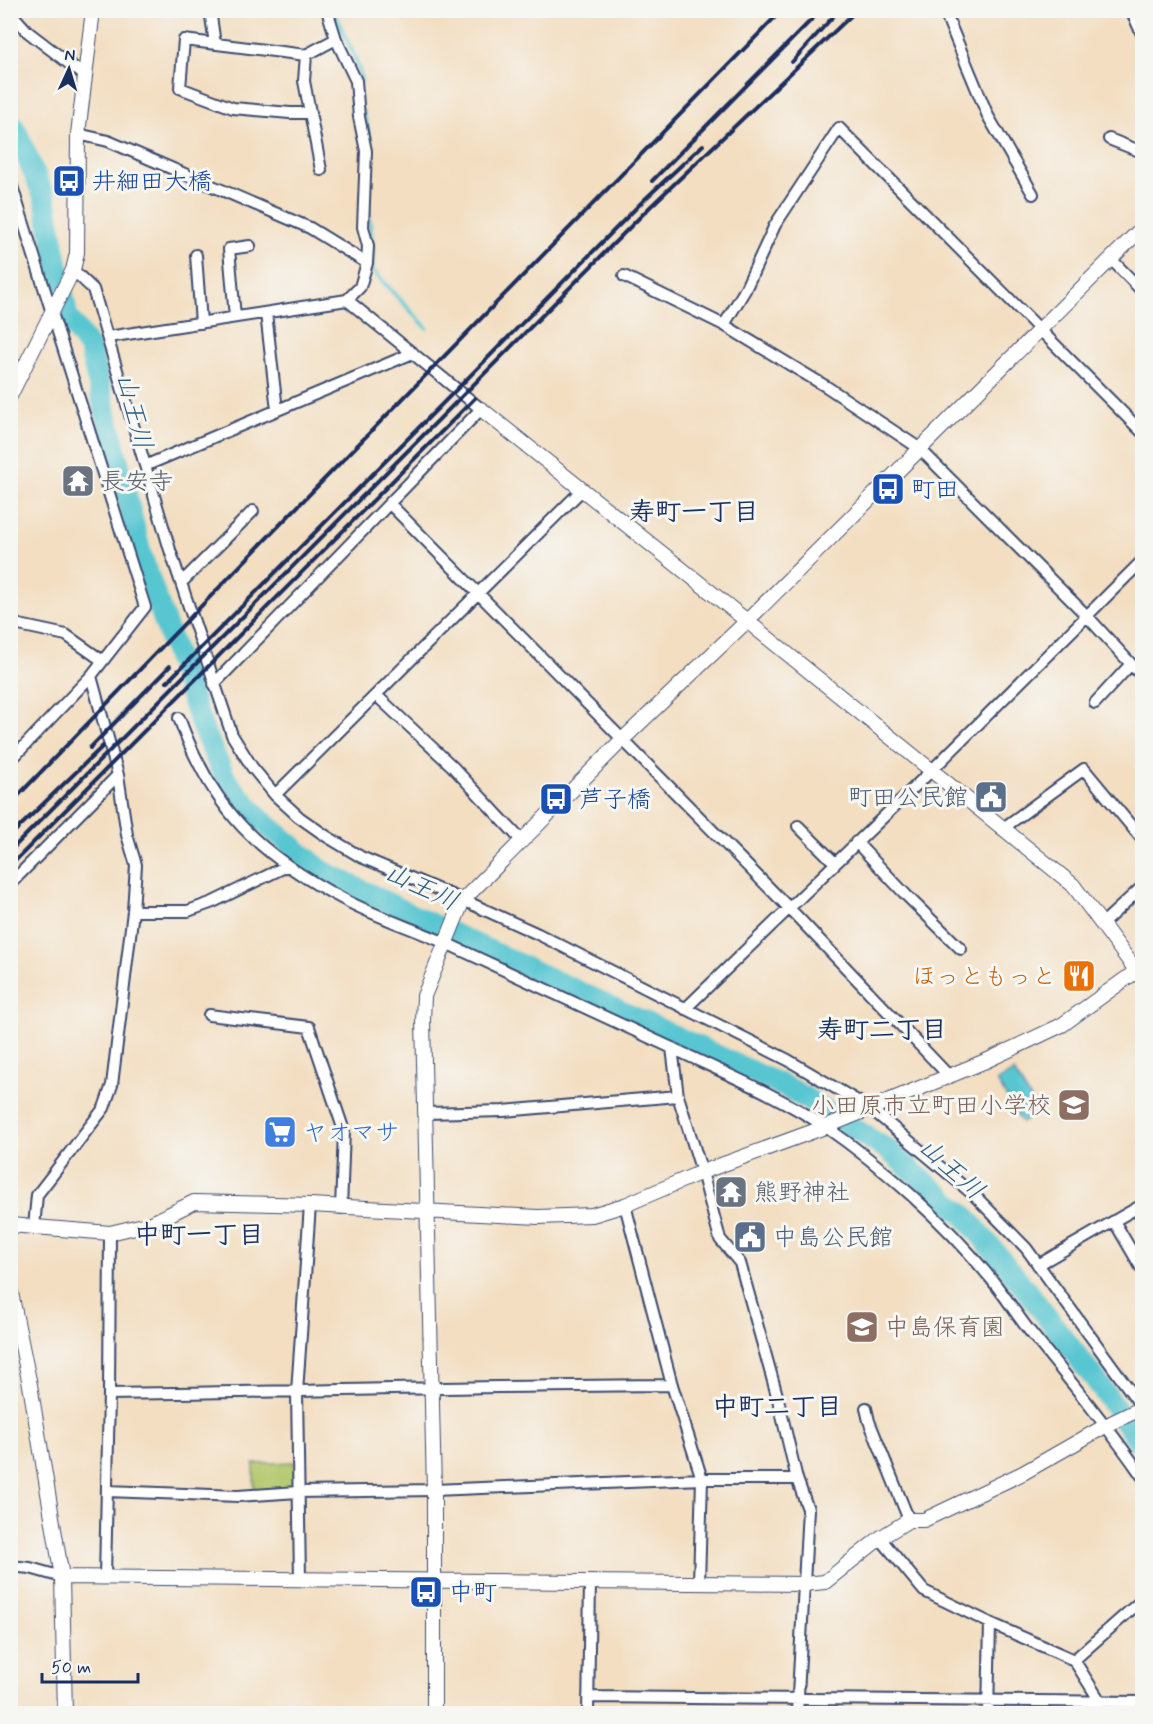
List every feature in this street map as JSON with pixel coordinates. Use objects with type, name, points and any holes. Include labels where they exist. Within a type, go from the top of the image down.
[{"type":"street","points":[[10,396],[53,313],[73,270],[77,253],[78,134],[93,10]]},
{"type":"street","points":[[210,10],[215,44]]},
{"type":"street","points":[[108,337],[347,300],[360,287],[367,263],[368,246],[363,227],[366,151],[359,117],[356,81],[336,39],[327,10]]},
{"type":"street","points":[[944,10],[988,116],[1034,194]]},
{"type":"street","points":[[1131,10],[1143,34]]},
{"type":"street","points":[[10,12],[28,32],[84,75]]},
{"type":"street","points":[[311,112],[290,113],[233,108],[180,88],[184,40],[306,55],[336,39]]},
{"type":"street","points":[[306,55],[304,81],[321,170]]},
{"type":"street","points":[[724,325],[745,290],[775,225],[839,128],[1143,432]]},
{"type":"street","points":[[78,134],[108,141],[310,228],[367,263]]},
{"type":"street","points":[[1108,139],[1143,153]]},
{"type":"street","points":[[10,180],[145,607],[91,676],[10,761]]},
{"type":"street","points":[[434,1713],[434,1490],[423,1020],[424,996],[463,900],[622,740],[747,621],[1143,228]]},
{"type":"street","points":[[235,317],[229,249],[250,246]]},
{"type":"street","points":[[196,255],[201,323]]},
{"type":"street","points":[[1111,259],[1143,291]]},
{"type":"street","points":[[10,1566],[30,1568],[62,1577],[805,1584],[825,1582],[880,1538],[909,1520],[924,1520],[1023,1473],[1142,1408],[1026,1248],[975,1196],[871,1109],[788,1060],[538,934],[362,857],[299,817],[275,795],[252,766],[232,735],[181,583],[93,289],[73,270]]},
{"type":"street","points":[[624,276],[724,325],[827,387],[919,448],[1087,616],[1143,676]]},
{"type":"street","points":[[10,1225],[110,1233],[153,1223],[194,1202],[310,1205],[538,1217],[592,1215],[625,1205],[702,1172],[825,1127],[950,1077],[1062,1025],[1140,973],[1073,885],[347,300]]},
{"type":"street","points":[[266,313],[277,410]]},
{"type":"street","points":[[147,465],[413,353]]},
{"type":"street","points":[[214,684],[481,409]]},
{"type":"street","points":[[275,795],[582,490]]},
{"type":"street","points":[[390,504],[789,908],[950,1077]]},
{"type":"street","points":[[181,583],[254,511]]},
{"type":"street","points":[[685,1009],[931,771],[1143,561]]},
{"type":"street","points":[[10,623],[66,635],[103,661]]},
{"type":"street","points":[[1095,703],[1131,664]]},
{"type":"street","points":[[34,1227],[37,1195],[104,1108],[112,1085],[133,911],[136,865],[128,835],[118,775],[91,676]]},
{"type":"street","points":[[376,695],[452,766],[521,840]]},
{"type":"street","points":[[178,718],[190,749],[229,814],[270,854],[287,866],[346,901],[444,943],[780,1100],[825,1127],[880,1168],[966,1250],[987,1274],[1026,1326],[1109,1424],[1143,1476]]},
{"type":"street","points":[[1002,829],[1084,769],[1143,839]]},
{"type":"street","points":[[10,884],[118,775]]},
{"type":"street","points":[[798,826],[835,863]]},
{"type":"street","points":[[856,842],[961,949]]},
{"type":"street","points":[[133,911],[188,911],[213,902],[287,866]]},
{"type":"street","points":[[1102,924],[1143,887]]},
{"type":"street","points":[[209,1015],[309,1028],[344,1131],[341,1208]]},
{"type":"street","points":[[672,1048],[678,1096],[720,1239],[740,1263],[778,1399],[797,1479],[808,1509],[797,1713]]},
{"type":"street","points":[[426,1113],[503,1111],[678,1096]]},
{"type":"street","points":[[1038,1265],[1143,1204]]},
{"type":"street","points":[[300,1580],[297,1392],[310,1205]]},
{"type":"street","points":[[625,1205],[672,1385],[702,1479],[699,1583]]},
{"type":"street","points":[[1114,1221],[1143,1269]]},
{"type":"street","points":[[105,1577],[110,1233]]},
{"type":"street","points":[[10,1288],[32,1395],[62,1577],[65,1713]]},
{"type":"street","points":[[109,1394],[297,1392],[488,1386],[672,1385]]},
{"type":"street","points":[[866,1408],[869,1421],[909,1520]]},
{"type":"street","points":[[107,1491],[238,1496],[298,1492],[434,1490],[702,1479],[797,1479]]},
{"type":"street","points":[[880,1538],[924,1591],[1074,1660],[1108,1713]]},
{"type":"street","points":[[588,1713],[590,1581]]},
{"type":"street","points":[[1074,1660],[1143,1600]]},
{"type":"street","points":[[988,1713],[990,1623]]},
{"type":"street","points":[[588,1697],[1143,1702]]},
{"type":"green space","points":[[294,1462],[295,1489],[254,1492],[254,1464]]},
{"type":"water","points":[[1014,1072],[1039,1112],[1022,1123],[997,1081]]},
{"type":"waterway","points":[[334,10],[354,55],[361,82]]},
{"type":"waterway","points":[[363,111],[371,153]]},
{"type":"waterway","name":"山王川","points":[[10,122],[17,133],[45,199],[67,316],[90,349],[141,555],[203,730],[227,782],[261,820],[322,871],[416,917],[794,1091],[888,1150],[966,1217],[1095,1379],[1142,1446]]},
{"type":"waterway","points":[[368,209],[373,250],[372,270],[427,328]]},
{"type":"railway","points":[[10,804],[782,10]]},
{"type":"railway","points":[[652,181],[821,10]]},
{"type":"railway","points":[[792,62],[839,10]]},
{"type":"railway","points":[[10,851],[650,207],[857,10]]},
{"type":"railway","points":[[167,682],[644,200],[703,145]]},
{"type":"railway","points":[[10,866],[475,398]]},
{"type":"railway","points":[[90,748],[170,666]]},
{"type":"railway","points":[[10,836],[103,746]]},
{"type":"place","name":"井細田大橋","points":[[69,181]]},
{"type":"place","name":"長安寺","points":[[78,481]]},
{"type":"place","name":"町田","points":[[888,489]]},
{"type":"place","name":"町田公民館","points":[[991,797]]},
{"type":"place","name":"芦子橋","points":[[556,799]]},
{"type":"place","name":"ほっともっと","points":[[1079,976]]},
{"type":"place","name":"小田原市立町田小学校","points":[[1074,1105]]},
{"type":"place","name":"ヤオマサ","points":[[280,1132]]},
{"type":"place","name":"熊野神社","points":[[731,1192]]},
{"type":"place","name":"中島公民館","points":[[750,1237]]},
{"type":"place","name":"中島保育園","points":[[862,1327]]},
{"type":"place","name":"中町","points":[[426,1592]]},
{"type":"district","name":"寿町一丁目","points":[[694,511]]},
{"type":"district","name":"寿町二丁目","points":[[882,1029]]},
{"type":"district","name":"中町一丁目","points":[[199,1234]]},
{"type":"district","name":"中町二丁目","points":[[777,1406]]}]
